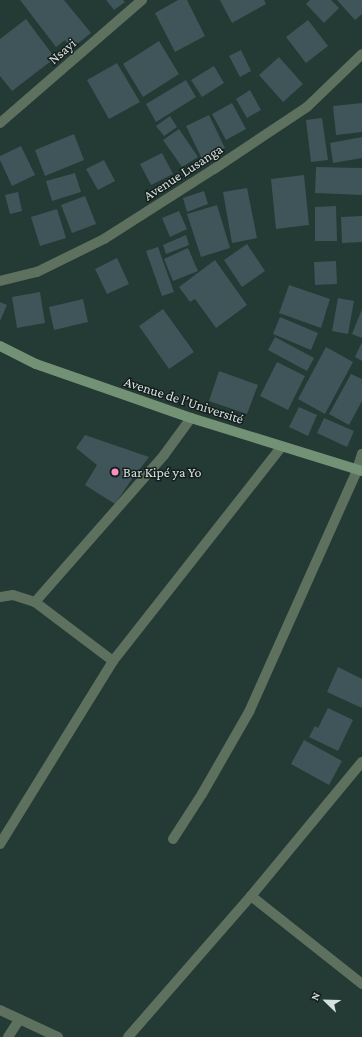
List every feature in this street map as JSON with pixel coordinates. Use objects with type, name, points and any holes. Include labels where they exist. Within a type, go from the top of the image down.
[{"type":"main road","name":"Avenue de l’Université","points":[[0,346],[36,364],[191,418],[360,470]]},
{"type":"street","name":"Nsayi","points":[[0,123],[142,0]]},
{"type":"street","name":"Avenue Lusanga","points":[[0,281],[37,272],[104,239],[214,169],[307,107],[362,54]]},
{"type":"street","points":[[35,602],[164,455],[191,418]]},
{"type":"street","points":[[0,844],[113,661],[282,446]]},
{"type":"street","points":[[173,839],[202,794],[249,712],[360,470],[362,454]]},
{"type":"street","points":[[0,597],[13,595],[35,602],[113,661]]},
{"type":"street","points":[[128,1037],[251,896],[362,762]]},
{"type":"street","points":[[251,896],[362,984]]},
{"type":"street","points":[[0,1010],[18,1020],[58,1037]]},
{"type":"street","points":[[8,1037],[18,1020]]},
{"type":"building","points":[[20,0],[64,0],[91,33],[72,48],[65,40],[56,47]]},
{"type":"building","points":[[106,0],[123,0],[125,2],[114,10]]},
{"type":"building","points":[[178,0],[187,0],[205,36],[175,52],[155,13]]},
{"type":"building","points":[[220,0],[264,0],[266,4],[232,23]]},
{"type":"building","points":[[310,0],[331,0],[339,8],[324,23],[306,4]]},
{"type":"building","points":[[337,0],[362,0],[362,14],[355,20]]},
{"type":"building","points":[[26,19],[55,58],[12,91],[0,76],[0,39]]},
{"type":"building","points":[[308,20],[328,46],[306,63],[286,37]]},
{"type":"building","points":[[159,41],[179,74],[143,97],[123,64]]},
{"type":"building","points":[[241,50],[251,71],[240,77],[229,56]]},
{"type":"building","points":[[279,57],[303,84],[283,102],[259,75]]},
{"type":"building","points":[[117,63],[140,102],[109,119],[87,80]]},
{"type":"building","points":[[214,66],[224,83],[202,97],[191,80]]},
{"type":"building","points":[[186,80],[196,97],[156,122],[146,104]]},
{"type":"building","points":[[250,90],[261,110],[247,118],[236,99]]},
{"type":"building","points":[[232,103],[246,129],[226,140],[212,114]]},
{"type":"building","points":[[362,103],[362,132],[336,135],[333,106]]},
{"type":"building","points":[[209,115],[225,148],[202,159],[186,126]]},
{"type":"building","points":[[170,116],[177,127],[164,136],[156,126]]},
{"type":"building","points":[[322,118],[328,160],[311,162],[306,120]]},
{"type":"building","points":[[179,129],[198,157],[182,167],[163,140]]},
{"type":"building","points":[[74,134],[84,160],[45,176],[35,150]]},
{"type":"building","points":[[362,137],[362,158],[333,163],[330,143]]},
{"type":"building","points":[[21,146],[35,175],[12,186],[0,160],[0,156]]},
{"type":"building","points":[[162,153],[173,174],[151,185],[140,164]]},
{"type":"building","points":[[104,160],[115,181],[98,190],[86,169]]},
{"type":"building","points":[[316,167],[362,168],[362,195],[315,193]]},
{"type":"building","points":[[75,173],[81,192],[52,201],[46,181]]},
{"type":"building","points":[[304,175],[309,225],[276,229],[271,179]]},
{"type":"building","points":[[247,188],[257,238],[232,243],[223,192]]},
{"type":"building","points":[[204,191],[208,204],[187,212],[183,198]]},
{"type":"building","points":[[18,192],[22,211],[10,214],[5,195]]},
{"type":"building","points":[[85,196],[96,224],[72,233],[61,205]]},
{"type":"building","points":[[217,205],[230,248],[201,257],[187,214]]},
{"type":"building","points":[[336,206],[337,241],[315,241],[315,207]]},
{"type":"building","points":[[57,209],[66,238],[40,246],[31,217]]},
{"type":"building","points":[[179,211],[187,229],[170,237],[162,218]]},
{"type":"building","points":[[362,216],[362,242],[342,243],[341,217]]},
{"type":"building","points":[[186,235],[189,245],[166,254],[163,245]]},
{"type":"building","points":[[247,244],[265,271],[242,287],[224,260]]},
{"type":"building","points":[[158,247],[174,292],[162,296],[146,251]]},
{"type":"building","points":[[188,248],[198,271],[173,281],[164,259]]},
{"type":"building","points":[[117,258],[129,284],[107,294],[95,269]]},
{"type":"building","points":[[215,260],[247,305],[216,328],[195,299],[190,302],[179,287]]},
{"type":"building","points":[[336,261],[337,284],[315,285],[314,262]]},
{"type":"building","points":[[289,285],[330,299],[321,328],[279,313]]},
{"type":"building","points":[[40,292],[45,323],[17,328],[12,297]]},
{"type":"building","points":[[338,298],[354,301],[348,334],[332,331]]},
{"type":"building","points":[[83,299],[88,322],[54,330],[49,307]]},
{"type":"building","points":[[0,302],[7,305],[0,321]]},
{"type":"building","points":[[163,309],[194,352],[169,369],[139,326]]},
{"type":"building","points":[[362,309],[362,338],[352,334]]},
{"type":"building","points":[[280,317],[318,333],[311,350],[273,334]]},
{"type":"building","points":[[275,337],[314,358],[307,371],[268,350]]},
{"type":"building","points":[[362,342],[362,361],[355,357]]},
{"type":"building","points":[[326,347],[353,362],[325,414],[298,399]]},
{"type":"building","points":[[277,362],[305,376],[288,410],[260,396]]},
{"type":"building","points":[[219,371],[258,385],[247,414],[209,401]]},
{"type":"building","points":[[351,374],[362,379],[362,401],[349,425],[329,414]]},
{"type":"building","points":[[299,407],[317,415],[308,436],[289,427]]},
{"type":"building","points":[[324,418],[354,431],[347,447],[317,433]]},
{"type":"building","name":"Bar Kipé ya Yo","points":[[85,435],[149,457],[115,504],[85,485],[97,465],[76,448]]},
{"type":"building","points":[[338,667],[362,679],[362,708],[327,692]]},
{"type":"building","points":[[328,708],[353,720],[338,751],[309,737],[315,726],[318,728]]},
{"type":"building","points":[[304,740],[342,761],[329,785],[291,764]]},
{"type":"place","name":"Bar Kipé ya Yo","points":[[115,472]]}]
